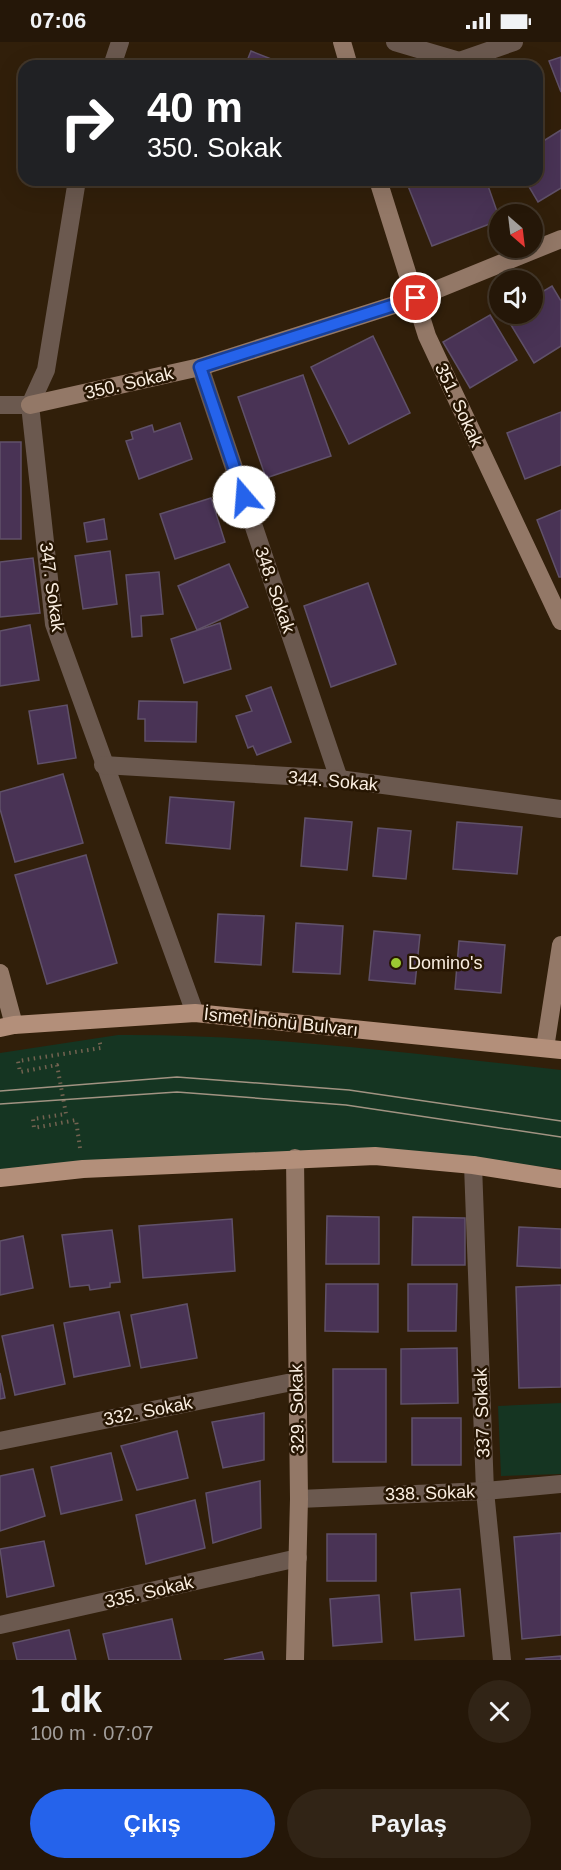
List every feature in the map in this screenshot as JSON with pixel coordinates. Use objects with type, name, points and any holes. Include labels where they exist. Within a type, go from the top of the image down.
[{"type":"main road","name":"İsmet İnönü Bulvarı","points":[[7,1027],[195,1013],[553,1049]]},
{"type":"main road","points":[[0,1178],[83,1169],[375,1156],[472,1165],[561,1179]]},
{"type":"street","points":[[114,60],[120,42]]},
{"type":"street","points":[[342,42],[347,60]]},
{"type":"street","points":[[395,42],[444,60]]},
{"type":"street","points":[[461,60],[514,42]]},
{"type":"street","points":[[30,405],[46,370],[76,186]]},
{"type":"street","name":"351. Sokak","points":[[380,186],[427,336],[561,621]]},
{"type":"street","name":"350. Sokak","points":[[0,405],[30,405],[200,367],[416,298],[561,239]]},
{"type":"street","name":"348. Sokak","points":[[200,367],[339,779]]},
{"type":"street","name":"347. Sokak","points":[[30,405],[54,624],[103,765],[195,1013]]},
{"type":"street","name":"344. Sokak","points":[[103,765],[339,779],[561,809]]},
{"type":"street","points":[[553,1049],[561,945]]},
{"type":"street","points":[[0,973],[7,1027]]},
{"type":"street","name":"329. Sokak","points":[[295,1158],[299,1499],[295,1660]]},
{"type":"street","name":"337. Sokak","points":[[472,1165],[485,1491],[502,1660]]},
{"type":"street","name":"332. Sokak","points":[[0,1441],[297,1381]]},
{"type":"street","name":"338. Sokak","points":[[299,1499],[485,1491],[561,1484]]},
{"type":"street","name":"335. Sokak","points":[[0,1625],[298,1558]]},
{"type":"path","points":[[66,1053],[18,1061],[20,1072],[57,1065],[66,1113],[33,1119],[34,1128],[76,1120],[83,1169]]},
{"type":"green space","points":[[118,1035],[284,1041],[561,1070],[561,1169],[367,1150],[0,1173],[0,1053]]},
{"type":"green space","points":[[561,1403],[561,1474],[501,1476],[498,1406]]},
{"type":"building","points":[[251,51],[274,60],[247,60]]},
{"type":"building","points":[[561,57],[561,92],[549,61]]},
{"type":"building","points":[[561,130],[561,188],[538,202],[529,186],[543,186],[543,141]]},
{"type":"building","points":[[408,186],[488,186],[494,204],[489,204],[489,224],[432,246]]},
{"type":"building","points":[[552,286],[561,301],[561,346],[534,363],[510,324],[543,324],[543,291]]},
{"type":"building","points":[[489,316],[489,324],[495,324],[517,360],[470,388],[443,342]]},
{"type":"building","points":[[373,336],[410,413],[349,444],[311,367]]},
{"type":"building","points":[[303,375],[331,456],[266,478],[238,397]]},
{"type":"building","points":[[561,412],[561,465],[525,479],[507,433]]},
{"type":"building","points":[[180,423],[192,459],[139,479],[126,441],[133,439],[131,432],[152,425],[154,432]]},
{"type":"building","points":[[0,442],[21,442],[21,539],[0,539]]},
{"type":"building","points":[[211,498],[225,542],[175,559],[160,514]]},
{"type":"building","points":[[561,510],[561,577],[559,577],[537,520]]},
{"type":"building","points":[[104,519],[107,539],[87,542],[84,523]]},
{"type":"building","points":[[110,551],[117,604],[83,609],[75,556]]},
{"type":"building","points":[[33,558],[40,613],[0,617],[0,562]]},
{"type":"building","points":[[229,564],[248,607],[197,630],[178,586]]},
{"type":"building","points":[[159,572],[163,614],[141,616],[142,636],[132,637],[126,575]]},
{"type":"building","points":[[368,583],[396,664],[331,687],[304,606]]},
{"type":"building","points":[[220,623],[231,669],[184,683],[171,639]]},
{"type":"building","points":[[30,625],[39,680],[0,686],[0,631]]},
{"type":"building","points":[[271,687],[291,742],[257,755],[253,746],[248,748],[236,716],[252,711],[246,696]]},
{"type":"building","points":[[139,701],[197,702],[196,742],[145,741],[145,719],[138,719]]},
{"type":"building","points":[[67,705],[76,758],[38,764],[29,711]]},
{"type":"building","points":[[63,774],[83,843],[15,862],[0,809],[0,792]]},
{"type":"building","points":[[170,797],[234,802],[230,849],[166,843]]},
{"type":"building","points":[[305,818],[352,822],[347,870],[301,866]]},
{"type":"building","points":[[457,822],[522,827],[517,874],[453,869]]},
{"type":"building","points":[[378,828],[411,831],[406,879],[373,876]]},
{"type":"building","points":[[86,855],[117,963],[47,984],[15,875]]},
{"type":"building","points":[[218,914],[264,916],[261,965],[215,962]]},
{"type":"building","points":[[296,923],[343,926],[340,974],[293,972]]},
{"type":"building","points":[[374,931],[420,935],[415,984],[369,980]]},
{"type":"building","points":[[459,941],[505,945],[501,993],[455,989]]},
{"type":"building","points":[[327,1216],[379,1217],[379,1264],[326,1264]]},
{"type":"building","points":[[413,1217],[465,1218],[465,1265],[412,1265]]},
{"type":"building","points":[[232,1219],[235,1271],[143,1278],[139,1226]]},
{"type":"building","points":[[519,1227],[561,1229],[561,1268],[517,1266]]},
{"type":"building","points":[[112,1230],[120,1282],[110,1283],[110,1287],[90,1290],[89,1285],[70,1287],[62,1235]]},
{"type":"building","points":[[23,1236],[33,1288],[0,1295],[0,1241]]},
{"type":"building","points":[[326,1284],[378,1284],[378,1332],[325,1331]]},
{"type":"building","points":[[408,1284],[457,1284],[456,1331],[408,1331]]},
{"type":"building","points":[[561,1285],[561,1387],[519,1388],[516,1287]]},
{"type":"building","points":[[187,1304],[197,1358],[141,1368],[131,1315]]},
{"type":"building","points":[[119,1312],[130,1366],[74,1377],[64,1323]]},
{"type":"building","points":[[53,1325],[65,1384],[15,1395],[2,1336]]},
{"type":"building","points":[[457,1348],[458,1403],[401,1404],[401,1349]]},
{"type":"building","points":[[333,1369],[386,1369],[386,1462],[333,1462]]},
{"type":"building","points":[[0,1373],[5,1398],[0,1399]]},
{"type":"building","points":[[264,1413],[264,1460],[223,1468],[212,1422]]},
{"type":"building","points":[[412,1418],[461,1418],[461,1465],[412,1465]]},
{"type":"building","points":[[177,1431],[188,1478],[137,1490],[121,1446]]},
{"type":"building","points":[[111,1453],[122,1500],[61,1514],[51,1467]]},
{"type":"building","points":[[33,1469],[45,1516],[0,1531],[0,1476]]},
{"type":"building","points":[[260,1481],[261,1528],[213,1543],[206,1493]]},
{"type":"building","points":[[195,1500],[205,1548],[146,1564],[136,1515]]},
{"type":"building","points":[[561,1533],[561,1635],[522,1639],[514,1537]]},
{"type":"building","points":[[327,1534],[376,1534],[376,1581],[327,1581]]},
{"type":"building","points":[[44,1541],[54,1586],[7,1597],[0,1549]]},
{"type":"building","points":[[460,1589],[464,1636],[415,1640],[411,1593]]},
{"type":"building","points":[[379,1595],[382,1642],[333,1646],[330,1599]]},
{"type":"building","points":[[172,1619],[181,1660],[109,1660],[103,1634]]},
{"type":"building","points":[[69,1630],[76,1660],[17,1660],[13,1643]]},
{"type":"building","points":[[262,1652],[264,1660],[224,1660]]},
{"type":"building","points":[[561,1656],[561,1660],[526,1660],[526,1659]]},
{"type":"tram line","points":[[0,1091],[177,1077],[349,1090],[561,1121]]},
{"type":"tram line","points":[[0,1104],[177,1092],[346,1105],[561,1137]]},
{"type":"place","name":"Domino's","points":[[396,963]]},
{"type":"route","points":[[244,497],[200,367],[416,298]]}]
